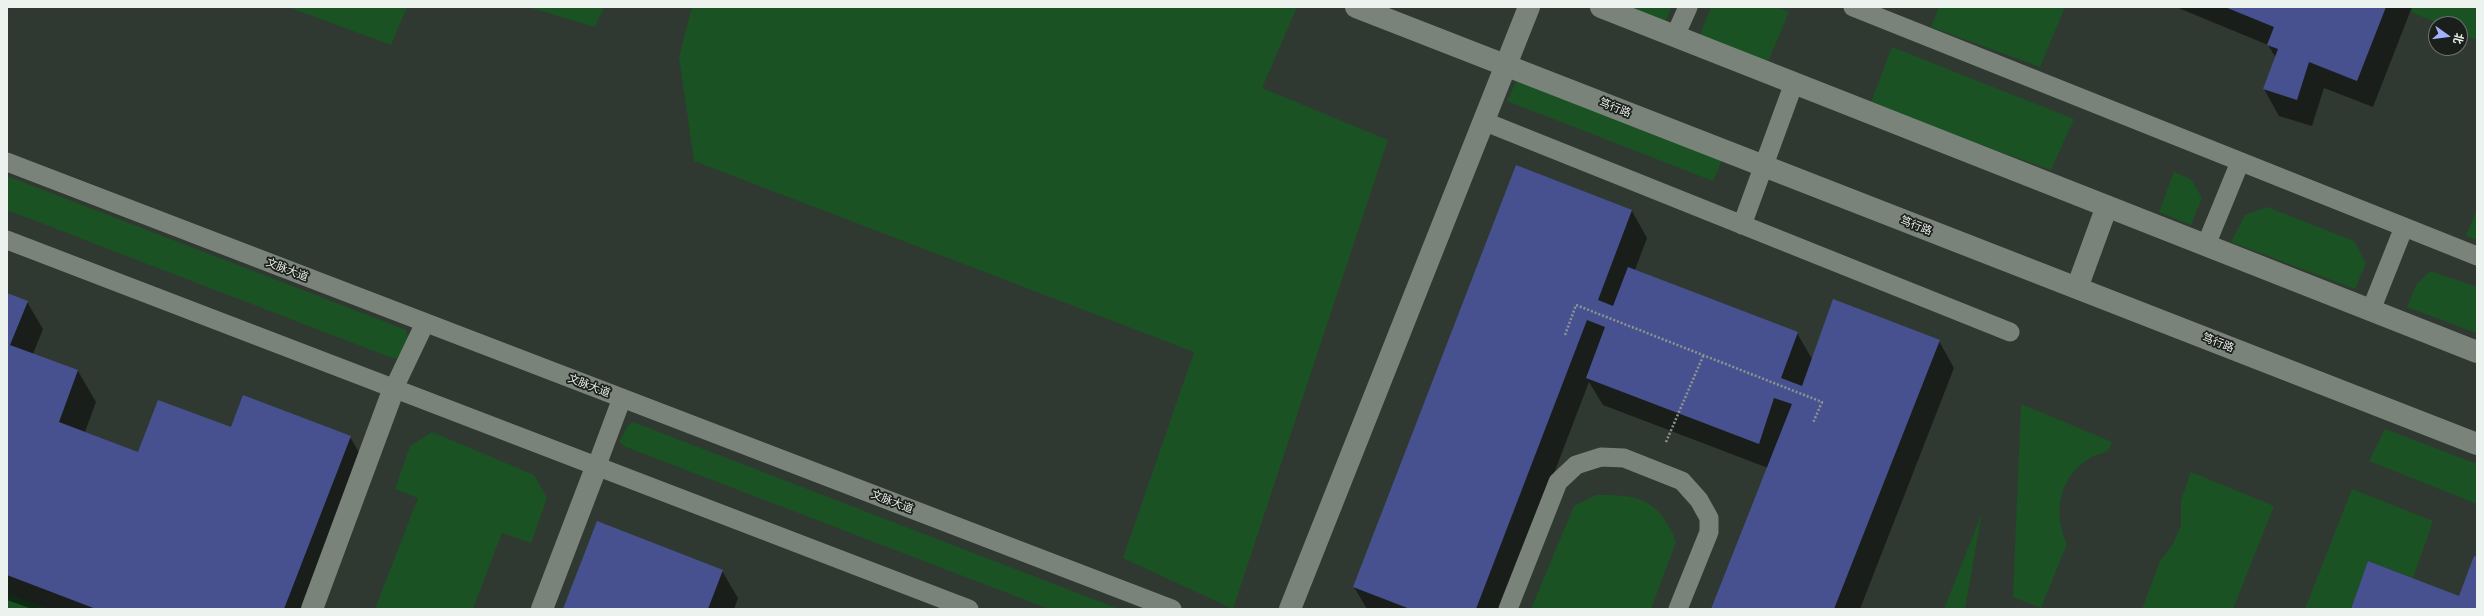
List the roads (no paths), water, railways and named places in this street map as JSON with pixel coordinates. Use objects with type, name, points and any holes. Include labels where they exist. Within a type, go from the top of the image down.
[{"type":"street","name":"笃行路","points":[[1356,7],[2076,288],[2475,439]]},
{"type":"street","points":[[1290,609],[1529,7]]},
{"type":"street","points":[[1600,7],[2477,352]]},
{"type":"street","points":[[2076,288],[2107,206]]},
{"type":"street","points":[[312,609],[394,388]]},
{"type":"street","points":[[542,609],[597,465]]},
{"type":"lane","points":[[1676,36],[1688,7]]},
{"type":"lane","points":[[1853,7],[2477,256]]},
{"type":"lane","points":[[1742,225],[1765,166],[1794,83]]},
{"type":"lane","points":[[1483,121],[2010,332]]},
{"type":"lane","name":"文脉大道","points":[[7,162],[1172,609]]},
{"type":"lane","points":[[2206,245],[2240,162]]},
{"type":"lane","points":[[2371,310],[2404,227]]},
{"type":"lane","points":[[7,240],[597,465],[969,609]]},
{"type":"lane","points":[[394,388],[425,323]]},
{"type":"lane","points":[[597,465],[622,398]]},
{"type":"lane","points":[[1508,609],[1558,482],[1576,465],[1601,457],[1624,458],[1682,481],[1698,500],[1709,518],[1710,532],[1678,609]]}]
